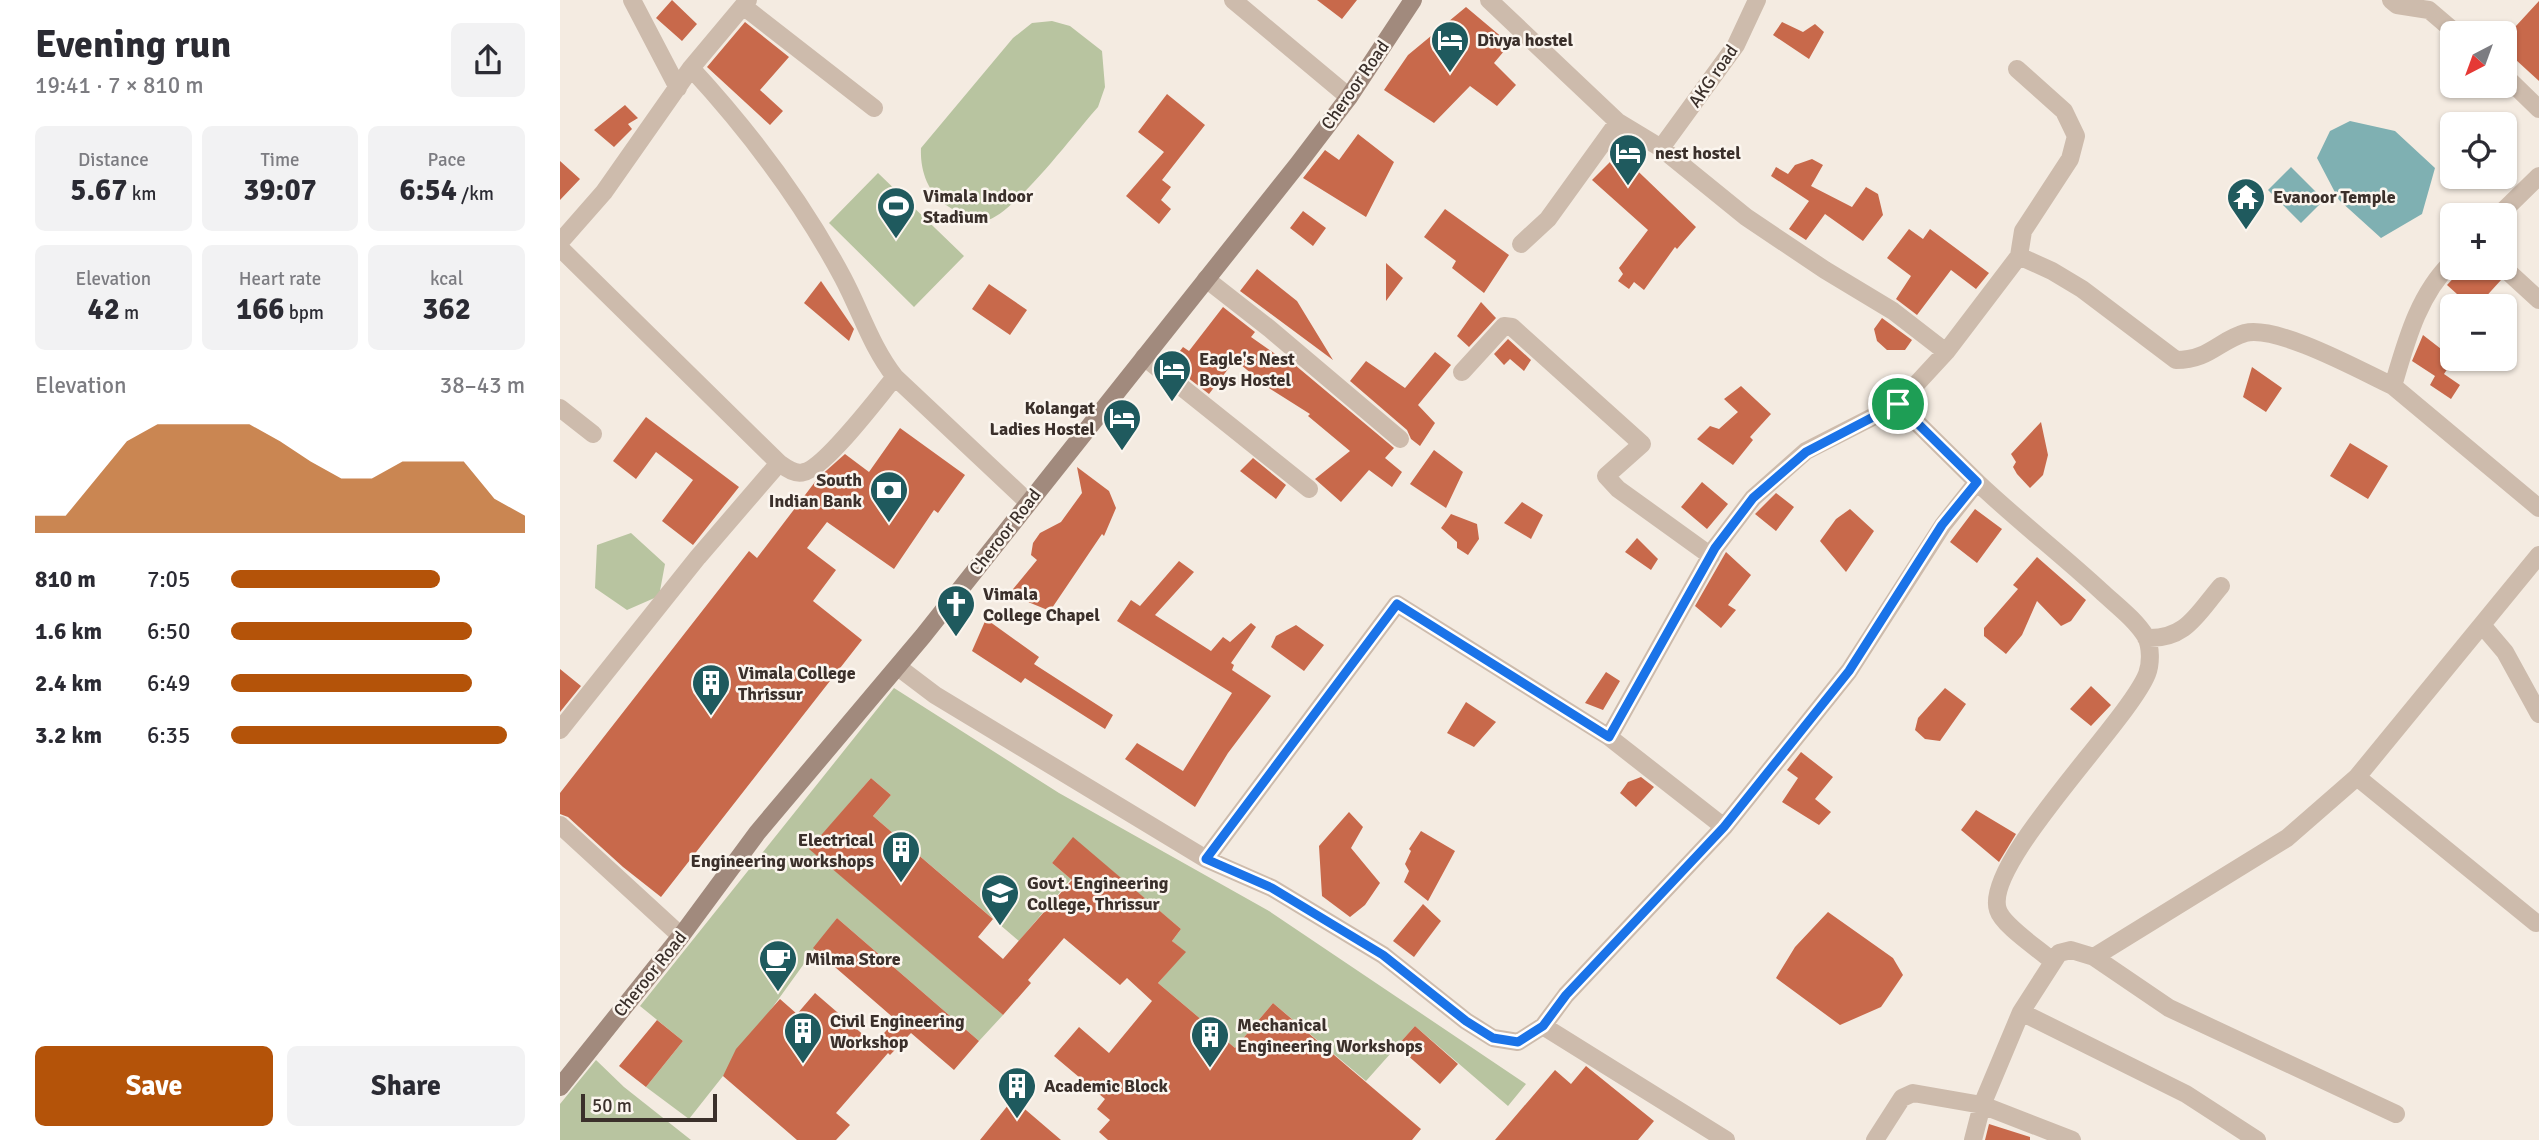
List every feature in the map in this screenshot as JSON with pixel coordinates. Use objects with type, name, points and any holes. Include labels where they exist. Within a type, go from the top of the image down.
[{"type":"main road","name":"Cheroor Road","points":[[560,1087],[681,936],[757,834],[898,667],[1349,97],[1413,0]]},
{"type":"street","points":[[632,0],[678,88]]},
{"type":"street","points":[[1233,0],[1349,97]]},
{"type":"street","points":[[1489,0],[1618,122],[1661,148],[1746,217],[1825,270],[1893,310],[1946,352]]},
{"type":"street","name":"AKG road","points":[[1661,148],[1736,45],[1757,0]]},
{"type":"street","points":[[2391,0],[2397,5],[2429,10],[2442,21]]},
{"type":"street","points":[[560,242],[604,191],[691,68],[746,3],[874,108]]},
{"type":"street","points":[[691,68],[736,117],[792,192],[843,278],[877,354],[895,377],[1028,502]]},
{"type":"street","points":[[1609,737],[1711,556],[1753,498],[1806,452],[1898,404],[1946,352],[2019,256],[2023,231],[2070,159],[2076,136],[2064,111],[2017,69]]},
{"type":"street","points":[[2517,88],[2539,109]]},
{"type":"street","points":[[1521,244],[1548,219],[1618,122]]},
{"type":"street","points":[[2511,203],[2539,176]]},
{"type":"street","points":[[560,248],[779,463],[797,473],[806,472],[839,444],[895,377]]},
{"type":"street","points":[[2019,256],[2082,289],[2176,360],[2195,360],[2247,333],[2279,336],[2393,386],[2539,509]]},
{"type":"street","points":[[2393,386],[2420,307],[2440,275]]},
{"type":"street","points":[[1206,279],[1270,328],[1400,439]]},
{"type":"street","points":[[2517,280],[2539,300]]},
{"type":"street","points":[[1462,372],[1504,326],[1512,327],[1642,444],[1606,476],[1711,556]]},
{"type":"street","points":[[1144,357],[1309,489]]},
{"type":"street","points":[[1898,404],[2023,526],[2066,558],[2146,638],[2150,655],[2147,673],[2130,701],[2045,811],[2008,868],[1997,893],[1998,910],[2009,925],[2052,961]]},
{"type":"street","points":[[560,408],[593,434]]},
{"type":"street","points":[[560,730],[698,557],[779,463]]},
{"type":"street","points":[[898,667],[935,695],[1206,859],[1272,888],[1383,955],[1466,1021],[1493,1038],[1518,1042],[1543,1026],[1566,995],[1724,827],[1849,671],[1942,525],[1977,482]]},
{"type":"street","points":[[2094,957],[2287,838],[2357,777],[2539,555]]},
{"type":"street","points":[[2146,638],[2166,639],[2186,627],[2221,586]]},
{"type":"street","points":[[1206,859],[1397,604],[1609,737],[1724,827]]},
{"type":"street","points":[[2482,625],[2505,652],[2539,714]]},
{"type":"street","points":[[2357,777],[2536,923]]},
{"type":"street","points":[[560,825],[681,936]]},
{"type":"street","points":[[1973,1140],[1982,1105],[2021,1012],[2052,961],[2059,953],[2071,950],[2094,957],[2169,1008],[2396,1114]]},
{"type":"street","points":[[2021,1012],[2186,1094],[2258,1140]]},
{"type":"street","points":[[1543,1026],[1726,1140]]},
{"type":"street","points":[[1875,1140],[1902,1098],[1913,1093],[1982,1105],[2072,1140]]},
{"type":"green space","points":[[1052,21],[1070,26],[1102,51],[1105,87],[1098,107],[1012,204],[997,216],[985,221],[969,219],[939,200],[929,187],[923,172],[921,148],[1013,38],[1032,23]]},
{"type":"green space","name":"Vimala Indoor Stadium","points":[[878,173],[964,256],[914,307],[829,223]]},
{"type":"green space","points":[[631,533],[665,564],[659,596],[627,610],[595,588],[597,545]]},
{"type":"green space","points":[[894,688],[1059,793],[1269,911],[1526,1084],[1508,1106],[1415,1026],[1366,1081],[1273,1003],[1235,1048],[1158,983],[1185,952],[1172,941],[1181,929],[1073,838],[1052,863],[1071,879],[1019,941],[873,816],[891,795],[871,778],[810,849],[1003,1015],[979,1041],[837,918],[689,1119],[646,1087],[683,1041],[640,1006]]},
{"type":"green space","points":[[596,1060],[624,1087],[691,1140],[560,1140],[560,1104]]},
{"type":"water","points":[[2350,121],[2395,131],[2435,168],[2422,214],[2381,238],[2339,200],[2317,158],[2330,131]]},
{"type":"water","points":[[2291,167],[2324,200],[2301,223],[2268,190]]},
{"type":"building","points":[[672,0],[697,24],[682,41],[656,18]]},
{"type":"building","points":[[1317,0],[1357,0],[1342,19]]},
{"type":"building","points":[[2539,1],[2539,81],[2517,61],[2517,25]]},
{"type":"building","name":"Divya hostel","points":[[1466,7],[1510,44],[1494,63],[1516,85],[1497,106],[1470,86],[1434,123],[1384,90],[1408,55]]},
{"type":"building","points":[[745,22],[789,57],[760,90],[783,111],[770,125],[707,67]]},
{"type":"building","points":[[1782,22],[1803,32],[1815,24],[1824,32],[1809,59],[1773,35]]},
{"type":"building","points":[[1167,94],[1205,125],[1162,180],[1171,187],[1161,200],[1171,209],[1159,224],[1126,196],[1164,152],[1138,132]]},
{"type":"building","points":[[625,105],[638,118],[628,124],[632,129],[614,147],[594,130]]},
{"type":"building","points":[[1358,134],[1394,162],[1366,217],[1303,178],[1325,150],[1339,160]]},
{"type":"building","points":[[1619,153],[1696,227],[1677,249],[1675,247],[1644,290],[1634,282],[1629,289],[1618,281],[1623,274],[1619,268],[1648,230],[1592,180]]},
{"type":"building","points":[[1812,159],[1823,165],[1811,186],[1852,207],[1866,187],[1878,194],[1883,215],[1863,241],[1825,214],[1806,240],[1789,229],[1809,201],[1771,176],[1776,167],[1788,174],[1795,165]]},
{"type":"building","points":[[560,161],[580,179],[560,200]]},
{"type":"building","points":[[1445,209],[1509,255],[1484,293],[1452,268],[1456,261],[1424,237]]},
{"type":"building","points":[[1303,211],[1326,228],[1313,246],[1290,228]]},
{"type":"building","points":[[1909,229],[1923,239],[1930,229],[1989,273],[1976,289],[1951,270],[1917,315],[1896,299],[1911,276],[1887,258]]},
{"type":"building","points":[[1386,263],[1403,278],[1386,301]]},
{"type":"building","points":[[1257,269],[1297,301],[1333,360],[1240,291]]},
{"type":"building","points":[[2452,280],[2501,280],[2488,294],[2457,294],[2447,285]]},
{"type":"building","points":[[821,281],[854,329],[849,341],[804,303]]},
{"type":"building","points":[[989,284],[1027,310],[1010,335],[972,309]]},
{"type":"building","points":[[1481,302],[1496,318],[1469,347],[1457,336]]},
{"type":"building","points":[[1223,307],[1255,332],[1251,337],[1294,367],[1295,365],[1394,448],[1385,458],[1402,472],[1392,487],[1369,470],[1341,502],[1315,479],[1350,451],[1308,416],[1310,414],[1269,388],[1235,360],[1209,394],[1170,364],[1183,347],[1189,351]]},
{"type":"building","points":[[1882,318],[1912,340],[1905,350],[1887,350],[1877,341],[1874,329]]},
{"type":"building","points":[[2423,335],[2440,348],[2440,371],[2446,371],[2444,374],[2460,385],[2451,399],[2430,385],[2435,376],[2412,361]]},
{"type":"building","points":[[1508,339],[1531,360],[1524,371],[1510,359],[1504,365],[1494,354]]},
{"type":"building","points":[[1435,352],[1451,365],[1418,405],[1435,423],[1420,446],[1411,439],[1407,430],[1350,381],[1366,361],[1405,388]]},
{"type":"building","points":[[2252,367],[2282,388],[2266,412],[2243,397]]},
{"type":"building","points":[[1741,386],[1771,414],[1750,437],[1753,440],[1733,465],[1697,439],[1710,426],[1719,429],[1738,412],[1724,399]]},
{"type":"building","points":[[646,417],[739,487],[693,545],[662,521],[693,480],[656,452],[636,479],[613,461]]},
{"type":"building","points":[[2041,422],[2048,455],[2043,475],[2030,488],[2013,467],[2016,462],[2011,454]]},
{"type":"building","name":"Vimala College Thrissur","points":[[900,428],[965,475],[938,513],[934,510],[894,569],[827,522],[807,548],[836,570],[813,601],[862,640],[661,897],[568,817],[560,814],[560,793],[749,551],[757,558],[818,478],[845,454],[869,472]]},
{"type":"building","points":[[2350,443],[2388,466],[2368,499],[2330,476]]},
{"type":"building","points":[[1434,450],[1463,472],[1446,508],[1410,484]]},
{"type":"building","points":[[1253,458],[1286,485],[1276,499],[1240,471]]},
{"type":"building","points":[[1077,467],[1109,491],[1116,508],[1104,536],[1102,534],[1050,611],[1009,594],[1037,560],[1031,555],[1033,543],[1040,533],[1061,522],[1082,493]]},
{"type":"building","points":[[1702,482],[1728,504],[1707,529],[1681,507]]},
{"type":"building","points":[[1776,493],[1794,507],[1776,531],[1755,514]]},
{"type":"building","points":[[1522,502],[1543,515],[1531,539],[1504,523]]},
{"type":"building","points":[[1850,509],[1874,531],[1846,572],[1820,541],[1836,519]]},
{"type":"building","points":[[1975,509],[2002,529],[1977,563],[1950,542]]},
{"type":"building","points":[[1451,514],[1477,524],[1479,539],[1468,555],[1457,548],[1457,542],[1441,528]]},
{"type":"building","points":[[1637,538],[1658,559],[1651,570],[1625,552]]},
{"type":"building","points":[[1726,552],[1751,575],[1728,605],[1736,610],[1721,628],[1695,606]]},
{"type":"building","points":[[2037,557],[2086,600],[2071,621],[2061,626],[2037,601],[2022,635],[2006,654],[1984,636],[1984,628],[2018,589],[2013,585]]},
{"type":"building","points":[[1179,561],[1194,572],[1155,615],[1211,651],[1223,637],[1230,642],[1251,623],[1256,627],[1231,663],[1234,665],[1232,670],[1271,696],[1228,753],[1195,807],[1125,759],[1137,743],[1183,771],[1232,693],[1117,621],[1131,600],[1140,606]]},
{"type":"building","points":[[986,619],[1039,657],[1034,664],[1113,715],[1105,729],[1025,678],[1021,683],[972,651]]},
{"type":"building","points":[[1296,625],[1324,645],[1304,671],[1271,647],[1276,636]]},
{"type":"building","points":[[560,669],[581,686],[560,712]]},
{"type":"building","points":[[1606,672],[1620,681],[1603,710],[1585,703]]},
{"type":"building","points":[[2091,686],[2111,705],[2091,726],[2070,709]]},
{"type":"building","points":[[1945,688],[1966,704],[1940,741],[1925,739],[1915,730],[1918,718]]},
{"type":"building","points":[[1466,702],[1496,722],[1474,747],[1447,733]]},
{"type":"building","points":[[1801,752],[1833,777],[1815,799],[1831,812],[1819,825],[1782,802],[1798,778],[1787,770]]},
{"type":"building","points":[[1641,777],[1654,787],[1636,807],[1620,793],[1628,782]]},
{"type":"building","points":[[871,778],[891,795],[873,816],[993,919],[978,937],[1003,959],[1072,880],[1052,863],[1073,837],[1181,929],[1172,941],[1186,952],[1158,983],[1235,1048],[1273,1003],[1421,1129],[1412,1140],[1108,1140],[1099,1132],[1110,1120],[1097,1109],[1105,1099],[1054,1056],[1079,1027],[1109,1053],[1152,1001],[1127,978],[1120,985],[1064,938],[1028,980],[1031,983],[1003,1015],[809,849]]},
{"type":"building","points":[[1976,810],[2016,834],[1999,862],[1961,830]]},
{"type":"building","points":[[1349,812],[1363,827],[1351,848],[1380,883],[1365,905],[1350,917],[1322,896],[1319,846]]},
{"type":"building","points":[[1421,831],[1455,851],[1428,901],[1404,882],[1409,871],[1405,864],[1411,851],[1409,849]]},
{"type":"building","points":[[1423,904],[1441,921],[1414,957],[1393,941]]},
{"type":"building","points":[[1828,912],[1893,958],[1903,975],[1881,1007],[1840,1025],[1776,978],[1795,947]]},
{"type":"building","name":"Civil Engineering Workshop","points":[[837,918],[979,1041],[954,1070],[911,1033],[890,1055],[888,1053],[836,1113],[850,1125],[836,1140],[797,1140],[723,1076],[736,1049],[780,999],[797,1014],[815,993],[874,1044],[896,1020],[813,948]]},
{"type":"building","points":[[657,1020],[683,1041],[646,1087],[619,1066]]},
{"type":"building","points":[[1415,1026],[1458,1064],[1440,1084],[1397,1046]]},
{"type":"building","points":[[1586,1066],[1654,1121],[1638,1140],[1495,1140],[1555,1070],[1571,1084]]},
{"type":"building","name":"Academic Block","points":[[1013,1099],[1061,1140],[980,1140]]},
{"type":"building","points":[[1989,1124],[2030,1137],[2030,1140],[1985,1140]]},
{"type":"place","name":"Divya hostel","points":[[1450,74]]},
{"type":"place","name":"nest hostel","points":[[1628,187]]},
{"type":"place","name":"Evanoor Temple","points":[[2246,231]]},
{"type":"place","name":"Vimala Indoor Stadium","points":[[896,240]]},
{"type":"place","name":"Eagle's Nest Boys Hostel","points":[[1172,403]]},
{"type":"place","name":"Kolangat Ladies Hostel","points":[[1122,452]]},
{"type":"place","name":"South Indian Bank","points":[[889,524]]},
{"type":"place","name":"Vimala College Chapel","points":[[956,638]]},
{"type":"place","name":"Vimala College Thrissur","points":[[711,717]]},
{"type":"place","name":"Electrical Engineering workshops","points":[[901,884]]},
{"type":"place","name":"Govt. Engineering College, Thrissur","points":[[1000,927]]},
{"type":"place","name":"Milma Store","points":[[778,993]]},
{"type":"place","name":"Civil Engineering Workshop","points":[[803,1065]]},
{"type":"place","name":"Mechanical Engineering Workshops","points":[[1210,1069]]},
{"type":"place","name":"Academic Block","points":[[1017,1120]]},
{"type":"route","points":[[1898,404],[1977,482],[1942,525],[1849,671],[1724,827],[1566,995],[1543,1026],[1518,1042],[1493,1038],[1466,1021],[1383,955],[1272,888],[1206,859],[1397,604],[1609,737],[1715,548],[1753,498],[1806,452],[1898,404]]}]
